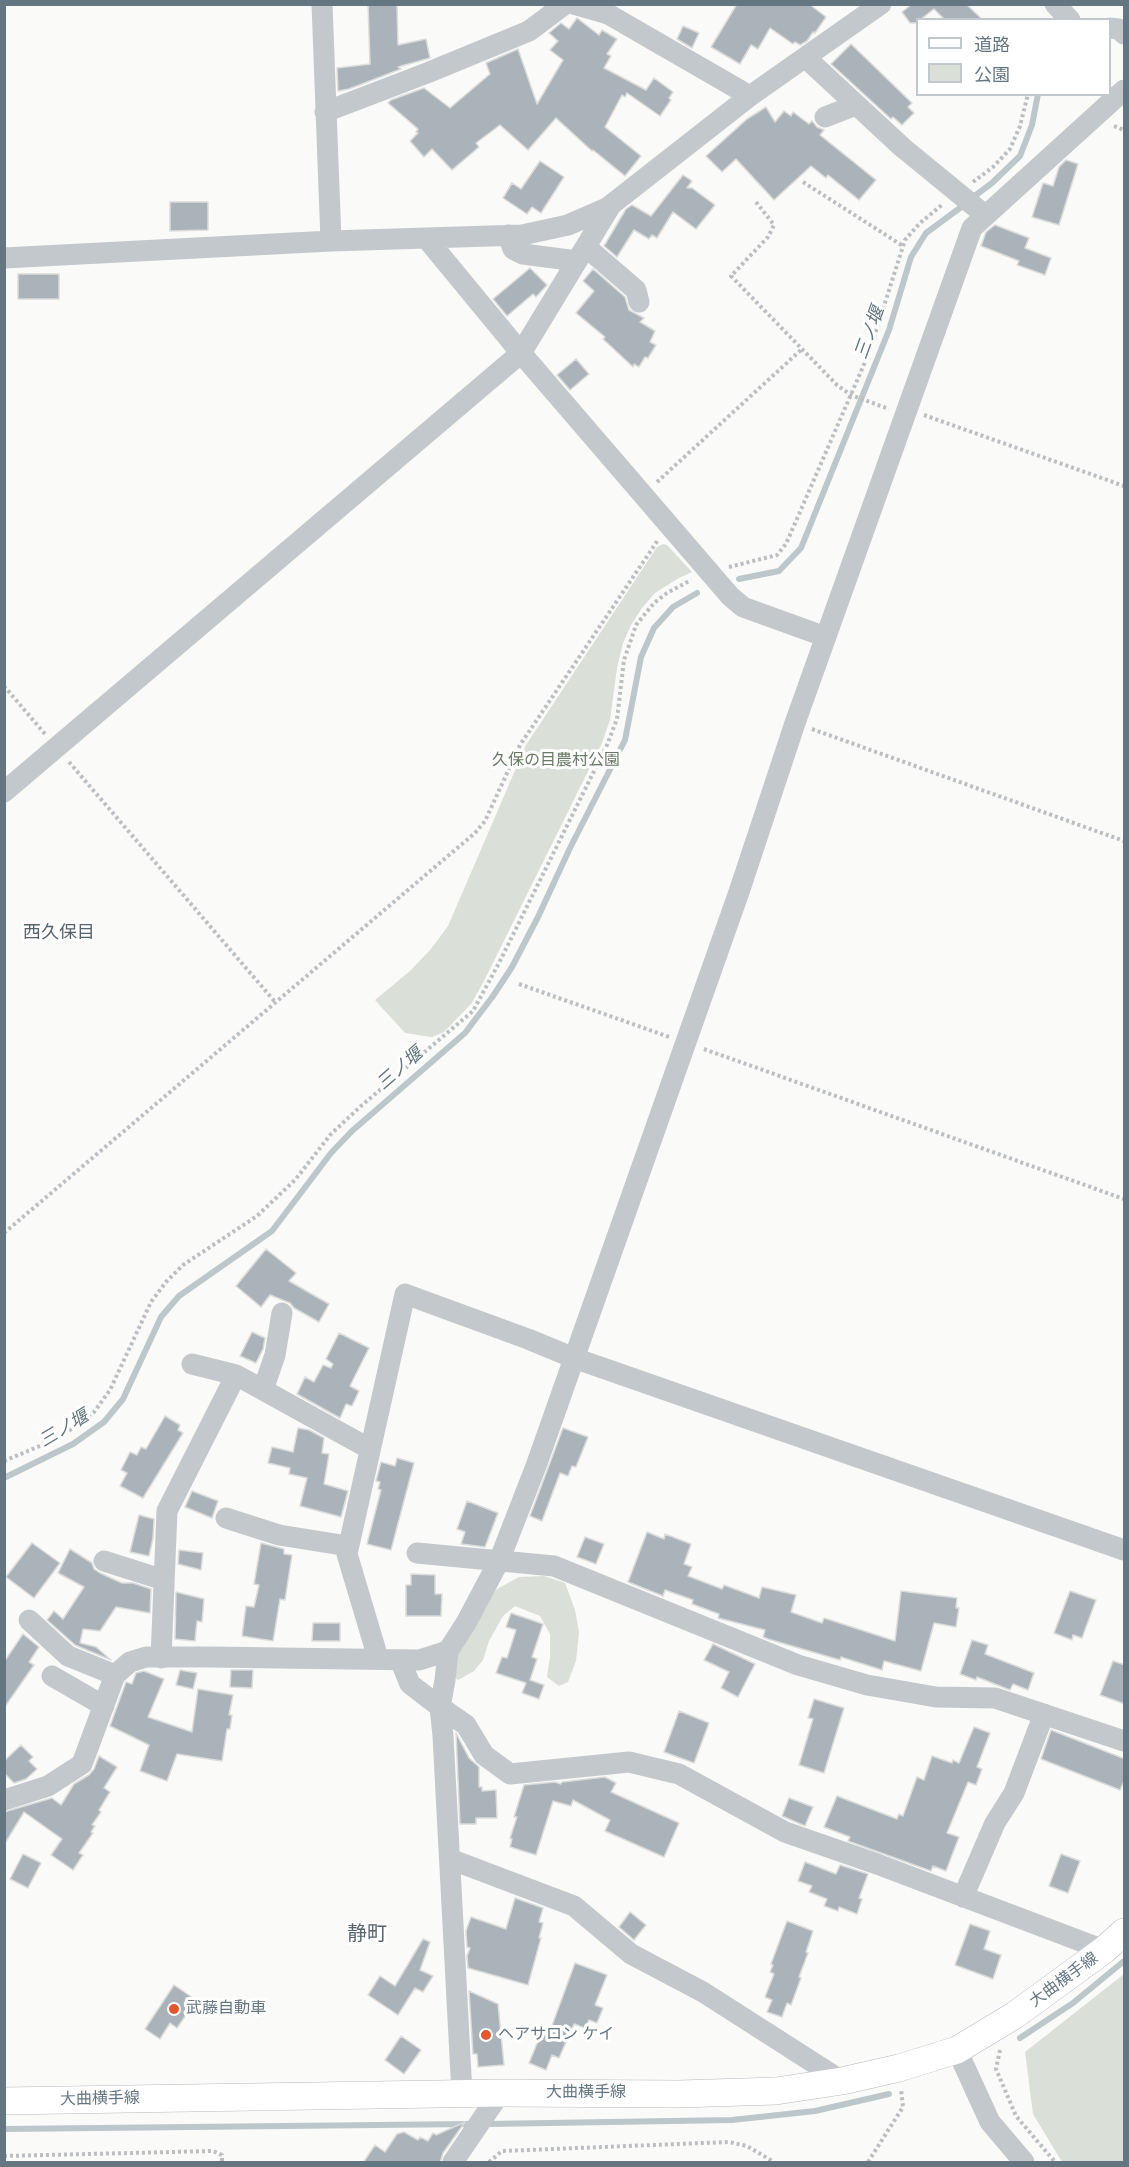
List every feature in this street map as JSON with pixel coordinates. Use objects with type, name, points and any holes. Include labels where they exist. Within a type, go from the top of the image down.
[{"type":"main road","name":"大曲横手線","points":[[4,2101],[500,2093],[679,2094],[765,2091],[842,2081],[899,2068],[957,2050],[1015,2015],[1125,1932]]},
{"type":"street","points":[[322,4],[331,241]]},
{"type":"street","points":[[325,112],[428,74],[529,31],[565,4]]},
{"type":"street","points":[[573,4],[608,14],[750,96]]},
{"type":"street","points":[[4,258],[331,241],[522,235],[568,225],[612,204],[750,96],[881,4]]},
{"type":"street","points":[[1111,28],[1119,29],[1125,34]]},
{"type":"street","points":[[806,58],[902,147],[982,212]]},
{"type":"street","points":[[462,2094],[440,1707],[448,1651],[466,1623],[499,1561],[536,1466],[739,892],[795,723],[972,228],[982,212],[1125,90]]},
{"type":"street","points":[[825,117],[856,105]]},
{"type":"street","points":[[4,792],[521,353],[612,204]]},
{"type":"street","points":[[548,229],[554,259]]},
{"type":"street","points":[[508,235],[513,249],[523,254],[554,259],[582,254],[636,290],[639,302]]},
{"type":"street","points":[[427,239],[521,353],[730,596],[743,607],[826,637]]},
{"type":"street","points":[[378,1658],[347,1554],[405,1294],[574,1358],[1125,1550]]},
{"type":"street","points":[[263,1390],[275,1355],[282,1313]]},
{"type":"street","points":[[192,1364],[236,1376],[370,1449]]},
{"type":"street","points":[[161,1658],[167,1511],[236,1376]]},
{"type":"street","points":[[226,1518],[279,1535],[348,1546]]},
{"type":"street","points":[[417,1553],[554,1566],[798,1665],[867,1685],[936,1697],[995,1698],[1125,1741]]},
{"type":"street","points":[[104,1561],[164,1580]]},
{"type":"street","points":[[29,1620],[68,1656],[115,1675]]},
{"type":"street","points":[[4,1800],[48,1786],[82,1764],[115,1675],[130,1662],[146,1657],[419,1660],[448,1651]]},
{"type":"street","points":[[400,1659],[410,1684],[466,1725],[484,1755],[510,1774],[629,1762],[679,1774],[785,1832],[877,1864],[1104,1950]]},
{"type":"street","points":[[52,1676],[104,1706]]},
{"type":"street","points":[[963,1897],[995,1823],[1014,1793],[1044,1714]]},
{"type":"street","points":[[450,1859],[574,1906],[631,1954],[703,1992],[842,2081]]},
{"type":"street","points":[[957,2050],[990,2122],[1023,2163]]},
{"type":"street","points":[[453,2163],[500,2093]]},
{"type":"path","points":[[4,1461],[58,1438],[94,1412],[110,1390],[151,1302],[166,1282],[183,1265],[257,1216],[295,1180],[332,1134],[361,1106],[473,1011],[607,746],[617,719],[624,660],[636,625],[654,603],[668,593],[710,572],[777,555],[786,544],[869,353],[905,240],[920,223],[993,166],[1010,149],[1020,126],[1028,96]]},
{"type":"path","points":[[803,182],[903,246]]},
{"type":"path","points":[[756,202],[774,225],[768,237],[731,276],[837,385],[851,395],[874,404]]},
{"type":"path","points":[[643,495],[802,349]]},
{"type":"path","points":[[906,409],[1125,486]]},
{"type":"path","points":[[4,1233],[475,833],[485,821],[519,745],[647,553],[670,525]]},
{"type":"path","points":[[4,686],[276,1004]]},
{"type":"path","points":[[795,723],[1125,841]]},
{"type":"path","points":[[519,984],[1125,1199]]},
{"type":"path","points":[[1002,2040],[996,2069],[1016,2116],[1055,2163]]},
{"type":"path","points":[[868,2163],[903,2107],[899,2068]]},
{"type":"path","points":[[489,2163],[502,2151],[729,2142],[747,2146],[774,2163]]},
{"type":"path","points":[[4,2156],[213,2151],[222,2155],[222,2163]]},
{"type":"green space","name":"久保の目農村公園","points":[[667,545],[692,572],[655,593],[631,625],[623,643],[610,720],[602,743],[483,983],[471,1004],[444,1032],[432,1037],[405,1033],[375,1000],[410,971],[431,949],[448,926],[526,745],[657,547]]},
{"type":"green space","points":[[544,1576],[565,1583],[575,1610],[579,1632],[576,1661],[568,1682],[559,1686],[547,1677],[550,1634],[540,1616],[515,1606],[503,1616],[489,1641],[483,1660],[474,1671],[458,1680],[451,1674],[463,1638],[477,1613],[497,1589],[519,1577]]},
{"type":"green space","points":[[1124,1974],[1124,2162],[1062,2162],[1033,2114],[1025,2052]]},
{"type":"building","points":[[368,4],[397,4],[398,45],[426,39],[430,58],[398,67],[401,69],[338,91],[337,68],[370,64]]},
{"type":"building","points":[[737,4],[809,4],[826,17],[815,33],[813,32],[807,41],[800,45],[795,42],[793,44],[770,28],[758,49],[751,45],[740,64],[711,47]]},
{"type":"building","points":[[912,4],[966,4],[981,18],[943,18],[934,9],[922,18],[916,18],[916,23],[910,23],[902,12]]},
{"type":"building","points":[[577,18],[599,35],[602,30],[617,39],[607,54],[611,56],[604,68],[646,90],[654,78],[673,92],[669,98],[671,100],[660,116],[627,93],[625,97],[622,95],[605,127],[641,156],[625,176],[592,151],[556,118],[528,150],[500,125],[476,143],[479,147],[452,170],[432,149],[424,157],[410,141],[418,133],[416,132],[418,129],[388,103],[391,100],[424,88],[450,108],[490,74],[486,63],[518,49],[537,104],[563,60],[550,50],[558,41],[549,33],[561,23],[569,29]]},
{"type":"building","points":[[683,26],[699,33],[692,48],[677,39]]},
{"type":"building","points":[[851,44],[912,103],[908,107],[914,113],[902,125],[893,117],[891,119],[831,64]]},
{"type":"building","points":[[766,107],[775,122],[784,111],[791,116],[793,112],[809,124],[812,121],[824,130],[820,135],[876,180],[859,200],[828,175],[826,178],[811,166],[774,200],[736,159],[722,172],[706,156],[747,119]]},
{"type":"building","points":[[1066,160],[1078,164],[1059,225],[1032,217],[1043,183],[1053,186],[1059,167]]},
{"type":"building","points":[[540,161],[564,177],[541,213],[532,207],[527,214],[503,198],[512,183],[521,189]]},
{"type":"building","points":[[683,175],[692,181],[687,188],[692,188],[715,205],[696,229],[673,212],[657,238],[652,235],[649,239],[634,230],[617,257],[604,246],[626,209],[632,205],[651,216]]},
{"type":"building","points":[[170,202],[208,202],[208,230],[170,231]]},
{"type":"building","points":[[995,225],[1029,238],[1025,248],[1051,258],[1045,275],[1017,265],[1019,261],[981,246],[986,232]]},
{"type":"building","points":[[530,268],[547,285],[536,297],[533,294],[507,316],[493,299]]},
{"type":"building","points":[[593,269],[625,297],[629,310],[644,318],[640,322],[655,331],[650,342],[656,345],[639,367],[634,364],[633,367],[603,339],[605,337],[576,313],[594,291],[583,281]]},
{"type":"building","points":[[18,274],[59,274],[59,299],[18,299]]},
{"type":"building","points":[[576,359],[589,374],[570,390],[557,375]]},
{"type":"building","points":[[266,1249],[296,1273],[289,1281],[329,1304],[319,1322],[294,1308],[290,1303],[270,1295],[261,1307],[236,1286]]},
{"type":"building","points":[[252,1332],[265,1338],[263,1349],[256,1363],[240,1356]]},
{"type":"building","points":[[339,1333],[369,1348],[350,1386],[359,1391],[352,1406],[346,1404],[340,1418],[297,1394],[305,1377],[314,1382],[323,1365],[331,1368],[333,1364],[326,1359]]},
{"type":"building","points":[[165,1416],[180,1425],[178,1430],[183,1433],[143,1498],[120,1486],[127,1473],[121,1470],[130,1452],[137,1455],[141,1447],[146,1449]]},
{"type":"building","points":[[298,1428],[309,1430],[324,1438],[322,1453],[329,1454],[324,1484],[348,1491],[341,1517],[300,1506],[307,1478],[289,1474],[290,1468],[268,1463],[272,1447],[293,1452]]},
{"type":"building","points":[[563,1428],[588,1437],[576,1467],[572,1466],[568,1476],[560,1473],[542,1521],[530,1516]]},
{"type":"building","points":[[397,1458],[414,1463],[391,1550],[367,1544],[381,1490],[378,1489],[380,1482],[376,1481],[381,1462],[395,1466]]},
{"type":"building","points":[[192,1491],[218,1501],[212,1518],[185,1507]]},
{"type":"building","points":[[467,1501],[498,1513],[485,1547],[461,1544],[465,1532],[457,1529]]},
{"type":"building","points":[[139,1515],[154,1519],[149,1556],[130,1552]]},
{"type":"building","points":[[647,1532],[664,1539],[665,1534],[691,1544],[684,1564],[692,1567],[688,1576],[722,1589],[724,1585],[759,1598],[762,1587],[796,1595],[791,1612],[822,1623],[824,1618],[895,1641],[901,1591],[957,1598],[956,1608],[959,1608],[956,1627],[934,1623],[921,1671],[884,1661],[882,1670],[768,1639],[763,1637],[765,1630],[718,1618],[719,1614],[692,1604],[693,1600],[665,1590],[663,1596],[628,1582]]},
{"type":"building","points":[[585,1537],[604,1544],[596,1564],[577,1557]]},
{"type":"building","points":[[32,1543],[60,1563],[34,1598],[6,1577]]},
{"type":"building","points":[[261,1543],[284,1549],[284,1554],[292,1555],[285,1600],[280,1599],[273,1641],[242,1636],[246,1606],[254,1607],[259,1585],[254,1584]]},
{"type":"building","points":[[70,1549],[92,1563],[94,1569],[100,1573],[122,1583],[133,1583],[151,1589],[150,1613],[116,1607],[100,1631],[83,1629],[80,1643],[96,1647],[111,1660],[75,1645],[47,1620],[54,1611],[63,1619],[84,1587],[58,1573]]},
{"type":"building","points":[[179,1550],[203,1553],[201,1570],[178,1564]]},
{"type":"building","points":[[411,1574],[435,1575],[435,1594],[442,1594],[441,1616],[406,1616],[406,1585],[411,1585]]},
{"type":"building","points":[[1070,1591],[1096,1600],[1082,1638],[1073,1635],[1072,1640],[1054,1633]]},
{"type":"building","points":[[176,1592],[204,1599],[202,1622],[197,1621],[195,1641],[175,1639]]},
{"type":"building","points":[[511,1613],[543,1624],[532,1657],[537,1659],[530,1680],[544,1685],[539,1699],[522,1693],[526,1683],[496,1673],[502,1657],[507,1658],[516,1630],[506,1627]]},
{"type":"building","points":[[313,1623],[340,1623],[340,1641],[312,1641]]},
{"type":"building","points":[[23,1634],[39,1647],[29,1662],[34,1665],[4,1708],[4,1662]]},
{"type":"building","points":[[972,1640],[988,1645],[985,1654],[1034,1673],[1028,1690],[1013,1684],[1010,1690],[977,1677],[976,1680],[960,1674]]},
{"type":"building","points":[[713,1644],[755,1664],[738,1697],[721,1688],[729,1672],[704,1660]]},
{"type":"building","points":[[1113,1661],[1125,1665],[1125,1704],[1100,1695]]},
{"type":"building","points":[[180,1670],[197,1673],[193,1689],[176,1685]]},
{"type":"building","points":[[231,1670],[253,1670],[252,1688],[230,1687]]},
{"type":"building","points":[[144,1671],[164,1679],[148,1717],[192,1732],[198,1689],[233,1695],[229,1715],[232,1715],[230,1729],[227,1729],[222,1761],[177,1754],[167,1781],[140,1771],[149,1745],[110,1726],[126,1682],[132,1684],[136,1673]]},
{"type":"building","points":[[814,1699],[844,1708],[824,1773],[799,1765],[813,1719],[808,1718]]},
{"type":"building","points":[[679,1711],[709,1723],[694,1763],[664,1752]]},
{"type":"building","points":[[974,1727],[990,1733],[977,1767],[982,1769],[976,1785],[968,1782],[947,1833],[959,1837],[946,1871],[933,1866],[931,1871],[848,1841],[850,1837],[824,1827],[837,1796],[897,1819],[899,1814],[903,1816],[917,1777],[924,1780],[932,1756],[959,1763]]},
{"type":"building","points":[[1051,1730],[1125,1759],[1125,1779],[1120,1790],[1041,1759]]},
{"type":"building","points":[[456,1733],[469,1758],[479,1767],[479,1787],[482,1787],[482,1791],[496,1790],[497,1818],[476,1818],[476,1824],[460,1824]]},
{"type":"building","points":[[21,1745],[33,1757],[29,1761],[37,1769],[26,1779],[14,1783],[4,1773],[4,1761]]},
{"type":"building","points":[[99,1756],[117,1767],[104,1788],[110,1792],[92,1825],[95,1826],[91,1832],[93,1833],[79,1853],[83,1855],[73,1870],[51,1855],[62,1839],[24,1812],[4,1845],[4,1812],[52,1798],[61,1805],[74,1784],[94,1769]]},
{"type":"building","points":[[605,1777],[616,1783],[611,1792],[679,1823],[664,1857],[605,1831],[610,1820],[573,1800],[571,1806],[553,1801],[536,1855],[510,1847],[512,1839],[510,1838],[517,1817],[514,1817],[524,1785],[555,1782],[561,1784],[562,1782]]},
{"type":"building","points":[[789,1798],[813,1807],[805,1826],[782,1816]]},
{"type":"building","points":[[23,1854],[41,1863],[28,1888],[10,1879]]},
{"type":"building","points":[[1061,1854],[1080,1861],[1068,1893],[1049,1886]]},
{"type":"building","points":[[805,1862],[836,1874],[840,1865],[868,1874],[859,1898],[862,1899],[857,1914],[839,1907],[838,1911],[824,1906],[827,1899],[809,1892],[812,1886],[798,1881]]},
{"type":"building","points":[[515,1898],[543,1908],[539,1922],[543,1923],[539,1938],[541,1938],[528,1985],[468,1968],[467,1956],[470,1948],[467,1947],[466,1931],[471,1917],[506,1929]]},
{"type":"building","points":[[630,1912],[646,1925],[634,1940],[619,1927]]},
{"type":"building","points":[[787,1921],[813,1931],[799,1977],[801,1978],[791,2005],[787,2003],[782,2017],[767,2012],[772,2000],[765,1997],[774,1974],[770,1972],[773,1965],[771,1964]]},
{"type":"building","points":[[970,1924],[990,1931],[984,1949],[1001,1955],[993,1979],[955,1965]]},
{"type":"building","points":[[423,1939],[430,1942],[420,1970],[433,1976],[423,1992],[415,1988],[398,2015],[368,1995],[380,1976],[395,1986]]},
{"type":"building","points":[[575,1963],[607,1975],[595,2005],[603,2008],[597,2023],[589,2020],[585,2028],[574,2024],[559,2058],[552,2055],[546,2070],[529,2063],[543,2029],[550,2031]]},
{"type":"building","name":"武藤自動車","points":[[174,1985],[193,1998],[190,2003],[193,2005],[177,2028],[170,2023],[160,2039],[145,2029]]},
{"type":"building","name":"ヘアサロン ケイ","points":[[469,1991],[498,2004],[504,2065],[478,2067],[477,2054],[473,2054]]},
{"type":"building","points":[[401,2036],[421,2050],[404,2074],[385,2060]]},
{"type":"building","points":[[465,2122],[443,2153],[440,2163],[363,2163],[375,2145],[385,2152],[397,2134],[404,2132],[418,2140],[420,2137],[428,2141],[433,2133],[436,2135]]},
{"type":"waterway","name":"三ノ堰","points":[[972,198],[992,183],[1020,156],[1032,125],[1038,96]]},
{"type":"waterway","name":"三ノ堰","points":[[739,579],[779,571],[801,548],[889,330],[911,257],[926,233],[964,205]]},
{"type":"waterway","name":"三ノ堰","points":[[4,1478],[73,1444],[104,1422],[123,1399],[161,1317],[179,1296],[272,1231],[331,1153],[352,1131],[465,1033],[512,967],[625,740],[641,657],[654,628],[673,607],[697,593]]},
{"type":"waterway","points":[[1020,2038],[1073,2003],[1124,1961]]},
{"type":"waterway","points":[[488,2124],[732,2120],[815,2111],[889,2094]]},
{"type":"waterway","points":[[4,2129],[470,2124]]},
{"type":"place","name":"武藤自動車","points":[[174,2009]]},
{"type":"place","name":"ヘアサロン ケイ","points":[[486,2035]]},
{"type":"district","name":"西久保目","points":[[59,933]]},
{"type":"district","name":"静町","points":[[367,1934]]}]
